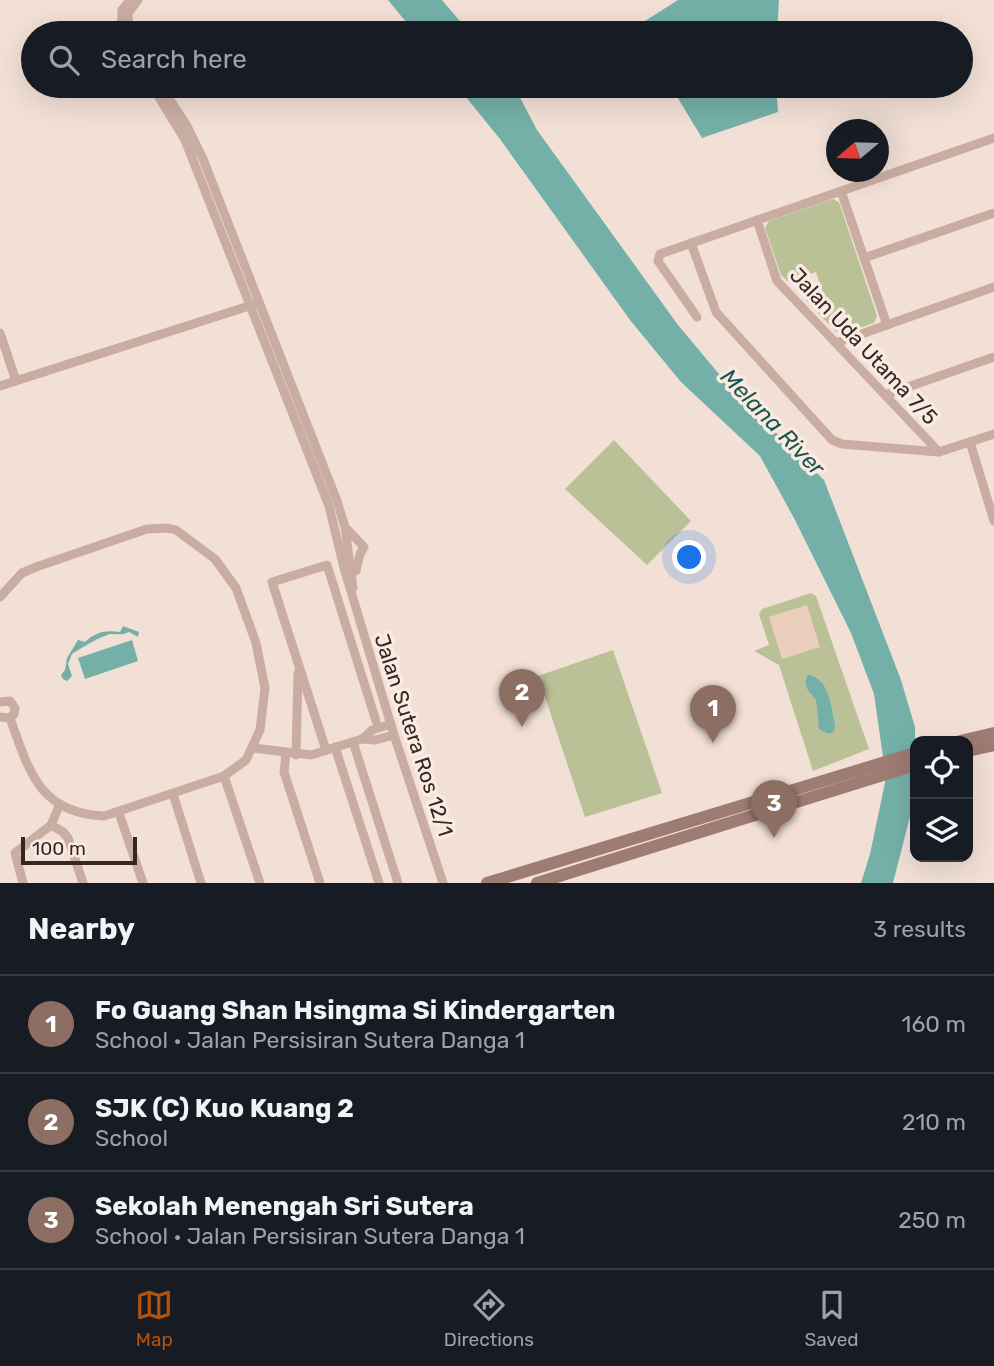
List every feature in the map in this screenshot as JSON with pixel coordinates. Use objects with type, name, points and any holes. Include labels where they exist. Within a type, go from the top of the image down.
[{"type":"main road","points":[[973,738],[994,733]]},
{"type":"main road","points":[[973,750],[994,745]]},
{"type":"main road","points":[[537,883],[878,771],[910,755]]},
{"type":"main road","points":[[487,883],[878,771],[910,766]]},
{"type":"street","points":[[122,21],[122,10],[130,0]]},
{"type":"street","points":[[128,21],[128,13],[138,0]]},
{"type":"street","points":[[159,98],[185,140],[255,304]]},
{"type":"street","points":[[169,98],[203,159],[287,387],[345,527],[364,547],[353,579]]},
{"type":"street","points":[[697,317],[658,261],[660,254],[994,138]]},
{"type":"street","points":[[841,191],[887,325]]},
{"type":"street","points":[[864,258],[994,213]]},
{"type":"street","name":"Jalan Uda Utama 7/5","points":[[757,220],[777,281],[939,452]]},
{"type":"street","points":[[691,243],[716,312],[832,440],[842,444],[939,452],[994,433]]},
{"type":"street","points":[[836,344],[994,287]]},
{"type":"street","points":[[0,386],[255,304]]},
{"type":"street","points":[[0,333],[16,381]]},
{"type":"street","points":[[885,395],[994,357]]},
{"type":"street","points":[[287,387],[345,554]]},
{"type":"street","points":[[970,442],[992,505],[994,522]]},
{"type":"street","points":[[345,527],[345,554]]},
{"type":"street","points":[[0,597],[22,573],[36,567],[147,530],[176,530],[215,559],[236,588],[256,643],[265,688],[260,730],[246,760],[224,776],[104,816],[88,815],[60,804],[44,792],[29,772],[3,718],[14,714],[15,708],[12,703],[2,701],[0,690]]},
{"type":"street","name":"Jalan Sutera Ros 12/1","points":[[345,554],[353,579],[353,596]]},
{"type":"street","name":"Jalan Sutera Ros 12/1","points":[[345,554],[353,596],[394,735],[443,883]]},
{"type":"street","name":"Jalan Sutera Ros 12/1","points":[[298,664],[272,582],[327,565],[376,721]]},
{"type":"street","points":[[298,664],[379,883]]},
{"type":"street","points":[[298,664],[291,754],[284,772],[320,883]]},
{"type":"street","points":[[253,748],[311,755],[357,740],[372,730],[391,724]]},
{"type":"street","points":[[357,740],[375,740],[394,735]]},
{"type":"street","points":[[357,740],[398,883]]},
{"type":"street","points":[[224,776],[260,883]]},
{"type":"street","points":[[173,794],[201,883]]},
{"type":"street","points":[[23,883],[15,853],[51,825],[60,804]]},
{"type":"street","points":[[119,813],[143,883]]},
{"type":"street","points":[[51,825],[64,832],[68,838],[83,883]]},
{"type":"green space","points":[[833,199],[839,202],[877,316],[874,323],[844,333],[835,331],[805,299],[823,293],[816,272],[787,281],[781,275],[765,228],[769,221]]},
{"type":"green space","points":[[614,440],[691,521],[647,565],[565,489]]},
{"type":"green space","points":[[811,593],[816,596],[869,749],[813,771],[779,665],[754,651],[769,645],[759,614],[762,609]]},
{"type":"green space","points":[[613,650],[662,793],[585,817],[538,676]]},
{"type":"shaded area","points":[[807,605],[820,647],[782,659],[769,617]]},
{"type":"water","points":[[388,0],[442,0],[460,21],[405,21]]},
{"type":"water","points":[[678,0],[779,0],[778,21],[645,21]]},
{"type":"water","points":[[467,98],[520,98],[537,130],[678,325],[729,386],[824,480],[901,680],[915,727],[915,736],[910,736],[910,817],[893,883],[861,883],[886,778],[874,694],[851,633],[760,456],[681,382],[630,320],[500,139]]},
{"type":"water","points":[[678,98],[777,98],[778,112],[702,138]]},
{"type":"water","points":[[123,626],[139,632],[138,637],[129,632],[109,634],[89,644],[72,654],[68,664],[72,676],[67,681],[63,679],[61,675],[65,670],[67,658],[78,640],[85,642],[101,633],[120,632]]},
{"type":"water","points":[[132,640],[138,661],[85,679],[78,658]]},
{"type":"water","points":[[808,675],[821,682],[828,695],[835,725],[834,731],[829,734],[819,729],[816,699],[806,685]]},
{"type":"place","name":"SJK (C) Kuo Kuang 2","points":[[522,727]]},
{"type":"place","name":"Fo Guang Shan Hsingma Si Kindergarten","points":[[713,743]]},
{"type":"place","name":"Sekolah Menengah Sri Sutera","points":[[774,838]]},
{"type":"water label","name":"Melana River","points":[[773,422]]}]
